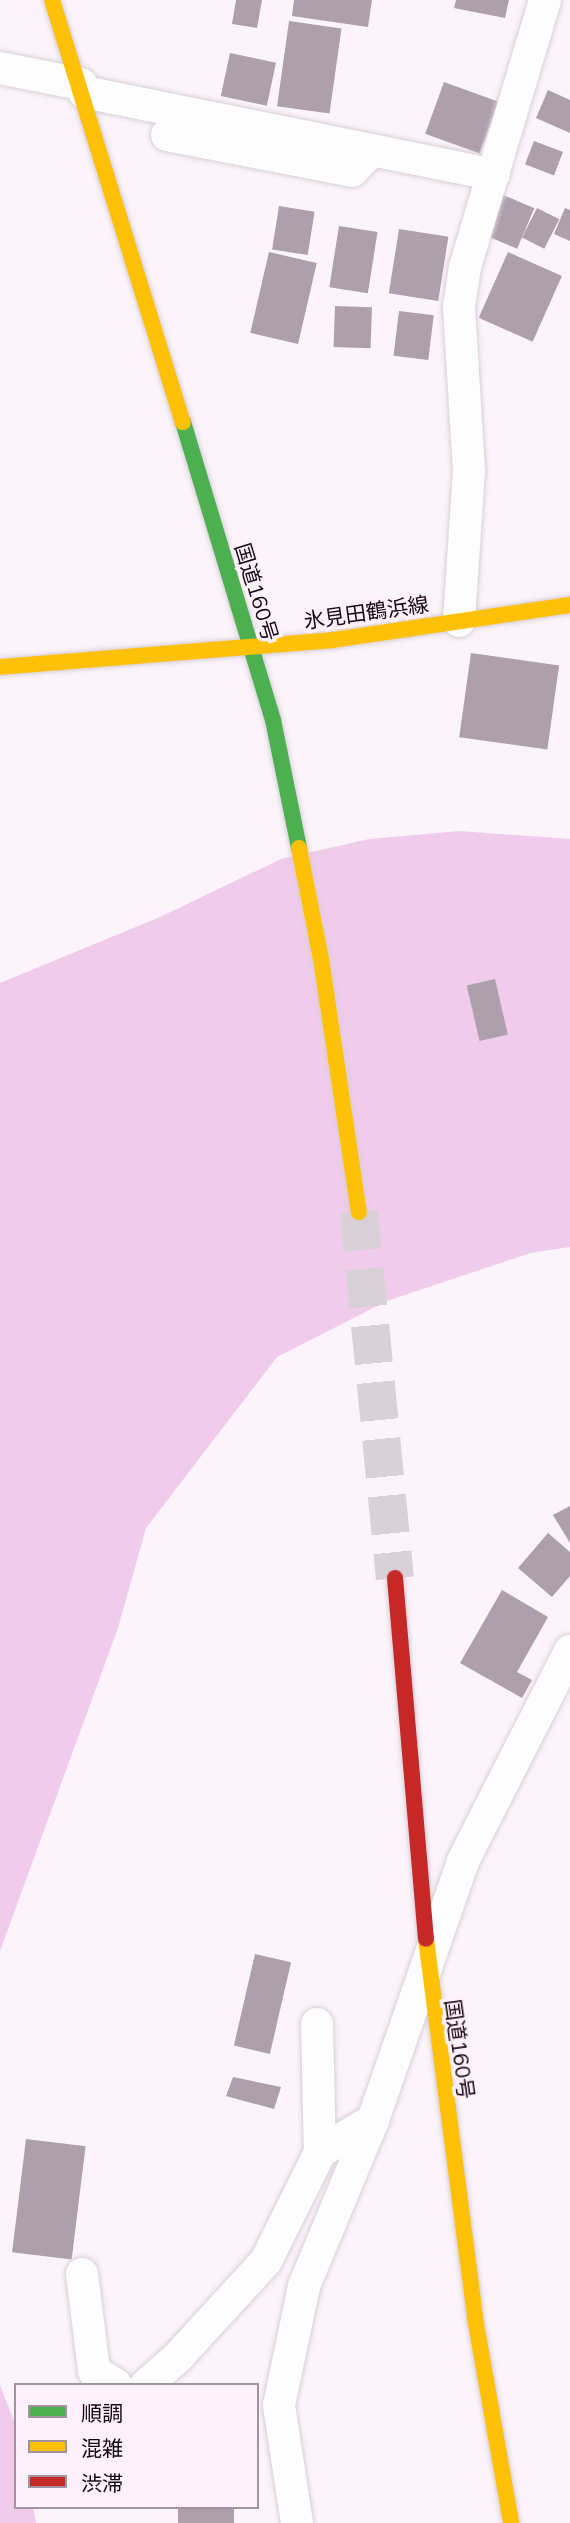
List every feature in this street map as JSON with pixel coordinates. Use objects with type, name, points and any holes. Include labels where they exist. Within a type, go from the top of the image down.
[{"type":"main road","name":"国道160号","points":[[52,0],[83,88],[273,720],[321,959],[359,1212]]},
{"type":"main road","name":"氷見田鶴浜線","points":[[0,667],[252,648],[570,605]]},
{"type":"main road","name":"国道160号","points":[[395,1578],[428,1968],[475,2318],[511,2523]]},
{"type":"street","points":[[459,621],[469,471],[459,307],[464,267],[494,176],[545,0]]},
{"type":"street","points":[[0,68],[494,176]]},
{"type":"street","points":[[167,135],[352,171],[372,150]]},
{"type":"street","points":[[297,2523],[279,2405],[304,2286],[373,2120],[463,1861],[570,1651]]},
{"type":"street","points":[[148,2383],[178,2357],[266,2261],[320,2152],[317,2024]]},
{"type":"street","points":[[320,2152],[373,2120]]},
{"type":"street","points":[[82,2274],[94,2371],[113,2383]]},
{"type":"shaded area","points":[[460,831],[570,839],[570,1247],[530,1253],[387,1301],[277,1357],[146,1528],[118,1628],[0,1951],[0,983],[160,917],[281,859],[369,839]]},
{"type":"shaded area","points":[[0,2385],[14,2421],[14,2509],[33,2509],[36,2523],[0,2523]]},
{"type":"building","points":[[236,0],[262,0],[257,28],[232,24]]},
{"type":"building","points":[[294,0],[372,0],[368,27],[292,16]]},
{"type":"building","points":[[456,0],[509,0],[505,18],[454,8]]},
{"type":"building","points":[[289,21],[341,28],[330,114],[277,106]]},
{"type":"building","points":[[230,53],[276,63],[267,106],[221,96]]},
{"type":"building","points":[[444,82],[499,102],[480,154],[425,134]]},
{"type":"building","points":[[548,90],[570,100],[570,133],[536,118]]},
{"type":"building","points":[[534,141],[563,152],[554,175],[525,164]]},
{"type":"building","points":[[503,195],[534,208],[517,249],[486,236]]},
{"type":"building","points":[[279,206],[315,212],[308,255],[272,249]]},
{"type":"building","points":[[537,208],[559,219],[544,249],[522,237]]},
{"type":"building","points":[[565,208],[570,210],[570,241],[554,234]]},
{"type":"building","points":[[339,226],[378,232],[368,293],[329,287]]},
{"type":"building","points":[[399,229],[448,237],[438,301],[389,293]]},
{"type":"building","points":[[269,252],[317,263],[298,344],[250,333]]},
{"type":"building","points":[[508,252],[562,276],[533,342],[479,318]]},
{"type":"building","points":[[335,306],[372,307],[371,348],[334,347]]},
{"type":"building","points":[[399,311],[434,315],[428,360],[394,356]]},
{"type":"building","points":[[471,653],[559,665],[547,750],[459,737]]},
{"type":"building","points":[[495,979],[508,1035],[480,1041],[467,986]]},
{"type":"building","points":[[570,1506],[570,1543],[553,1515]]},
{"type":"building","points":[[548,1533],[570,1552],[570,1576],[552,1597],[518,1568]]},
{"type":"building","points":[[502,1590],[548,1617],[517,1672],[532,1680],[522,1698],[460,1663]]},
{"type":"building","points":[[255,1954],[291,1962],[270,2054],[234,2046]]},
{"type":"building","points":[[233,2077],[281,2087],[274,2109],[226,2096]]},
{"type":"building","points":[[26,2139],[86,2146],[72,2259],[12,2252]]},
{"type":"building","points":[[178,2509],[234,2509],[234,2523],[178,2523]]},
{"type":"tunnel","points":[[359,1212],[395,1578]]},
{"type":"traffic: fast","points":[[183,422],[273,720],[299,848]]},
{"type":"traffic: slow","points":[[52,0],[183,422]]},
{"type":"traffic: slow","points":[[0,667],[333,640],[570,605]]},
{"type":"traffic: slow","points":[[299,848],[321,959],[359,1212]]},
{"type":"traffic: slow","points":[[426,1939],[475,2318],[511,2523]]},
{"type":"traffic: jam","points":[[395,1578],[426,1939]]}]
